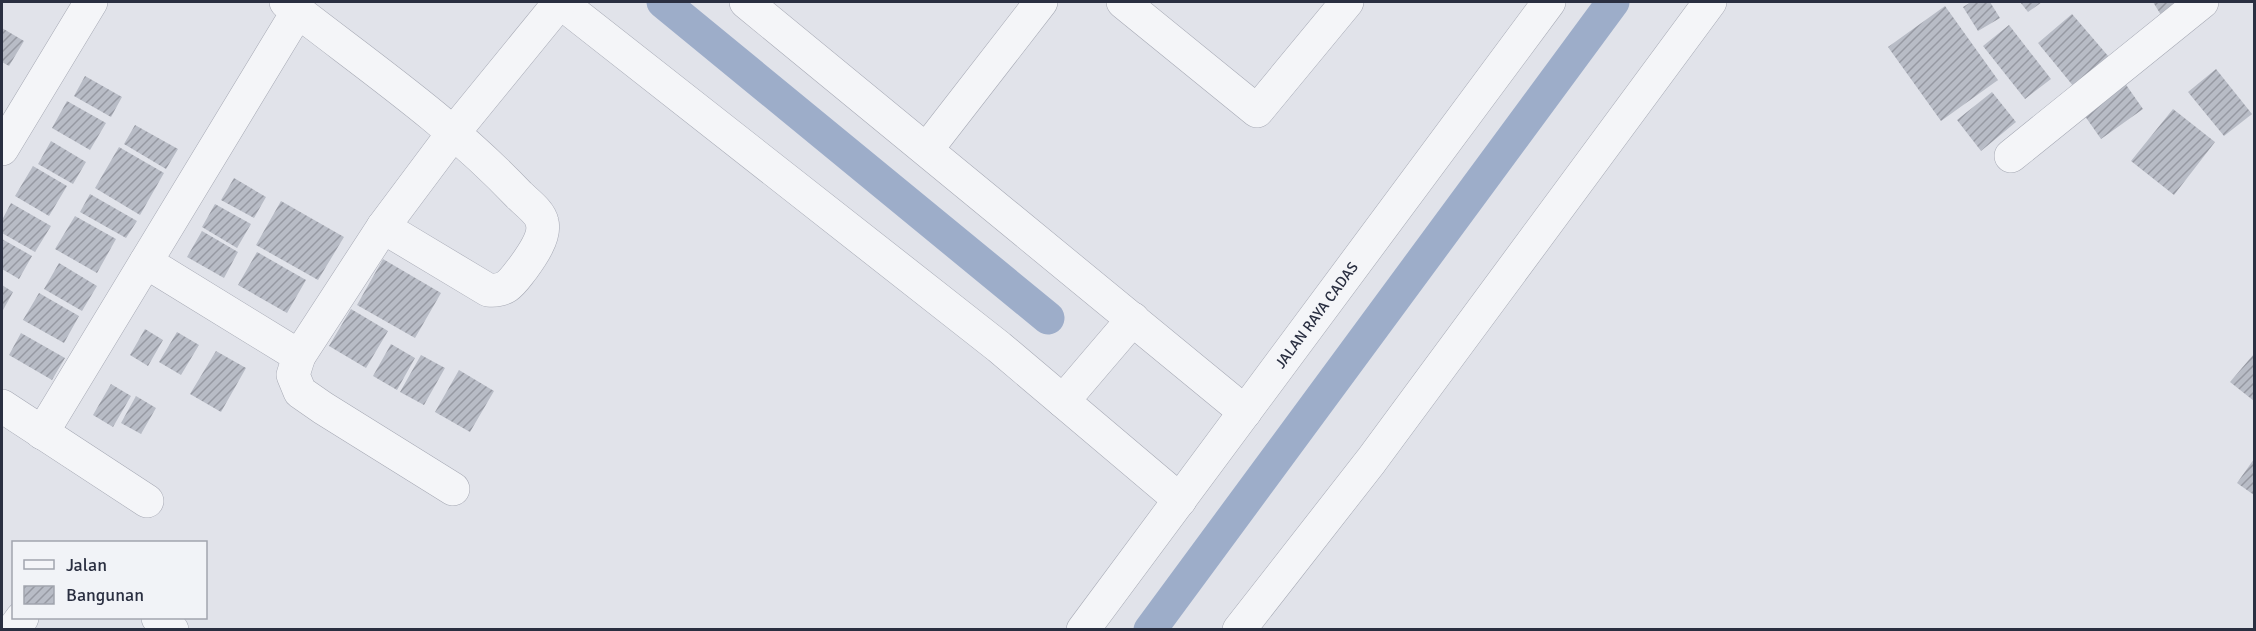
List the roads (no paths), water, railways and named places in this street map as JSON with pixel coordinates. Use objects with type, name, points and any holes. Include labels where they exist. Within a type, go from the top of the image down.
[{"type":"street","points":[[2,149],[91,2]]},
{"type":"street","points":[[453,489],[300,392],[293,375],[299,356],[383,227],[454,132],[560,2],[999,347],[1180,500]]},
{"type":"street","points":[[746,2],[1245,412]]},
{"type":"street","points":[[927,149],[1041,2]]},
{"type":"street","points":[[1135,5],[1257,111],[1347,2]]},
{"type":"street","name":"JALAN RAYA CADAS","points":[[1083,630],[1549,2]]},
{"type":"street","points":[[1239,630],[1371,461],[1710,2]]},
{"type":"street","points":[[2011,156],[2202,2]]},
{"type":"street","points":[[42,434],[146,262],[292,6],[454,132],[501,176],[542,222],[541,236],[526,263],[508,288],[498,291],[488,290],[383,227]]},
{"type":"street","points":[[146,262],[299,356]]},
{"type":"street","points":[[1063,401],[1133,319]]},
{"type":"street","points":[[2,406],[147,501]]},
{"type":"street","points":[[159,619],[172,630]]},
{"type":"waterway","points":[[663,2],[1048,318]]},
{"type":"waterway","points":[[1150,630],[1613,2]]}]
